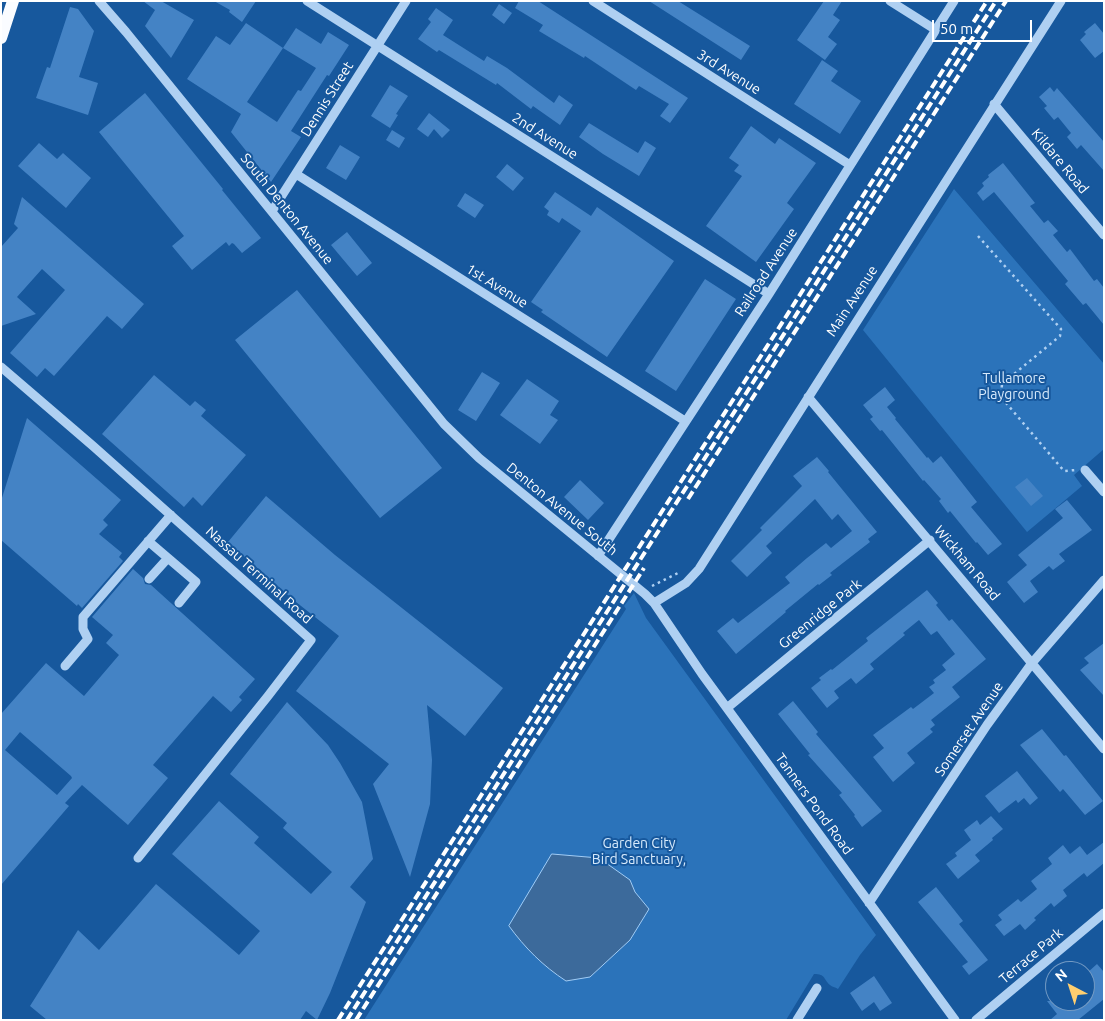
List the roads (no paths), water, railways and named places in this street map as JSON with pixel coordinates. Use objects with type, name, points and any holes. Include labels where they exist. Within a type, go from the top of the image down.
[{"type":"main road","points":[[1,38],[13,1]]},
{"type":"street","name":"South Denton Avenue","points":[[99,1],[454,434]]},
{"type":"street","name":"2nd Avenue","points":[[307,1],[769,294]]},
{"type":"street","name":"Dennis Street","points":[[272,211],[406,1]]},
{"type":"street","name":"3rd Avenue","points":[[593,1],[850,165]]},
{"type":"street","points":[[890,1],[936,30]]},
{"type":"street","name":"Railroad Avenue","points":[[598,556],[769,294],[954,1]]},
{"type":"street","name":"Main Avenue","points":[[654,603],[686,583],[699,569],[1061,1]]},
{"type":"street","name":"Kildare Road","points":[[994,104],[1104,235]]},
{"type":"street","name":"1st Avenue","points":[[296,174],[685,421]]},
{"type":"street","name":"Nassau Terminal Road","points":[[1,367],[311,640],[138,858]]},
{"type":"street","name":"Wickham Road","points":[[808,396],[1104,748]]},
{"type":"street","name":"Denton Avenue South","points":[[454,434],[479,458],[646,594],[654,603]]},
{"type":"street","points":[[1085,470],[1104,492]]},
{"type":"street","points":[[65,666],[88,639],[83,629],[83,617],[171,515]]},
{"type":"street","name":"Greenridge Park","points":[[727,708],[930,540]]},
{"type":"street","points":[[148,541],[196,582],[179,603]]},
{"type":"street","points":[[149,579],[168,558]]},
{"type":"street","name":"Somerset Avenue","points":[[869,903],[988,725],[1032,663],[1104,580]]},
{"type":"street","name":"Tanners Pond Road","points":[[654,603],[727,708],[955,1020]]},
{"type":"street","name":"Terrace Park","points":[[976,1020],[1104,913]]},
{"type":"street","points":[[797,1020],[816,988]]},
{"type":"railway","points":[[338,1020],[987,1]]},
{"type":"railway","points":[[347,1020],[996,1]]},
{"type":"railway","points":[[688,499],[1006,1]]},
{"type":"railway","points":[[356,1020],[644,568]]},
{"type":"park label","name":"Tullamore Playground","points":[[1014,386]]},
{"type":"park label","name":"Garden City Bird Sanctuary,","points":[[639,852]]}]
